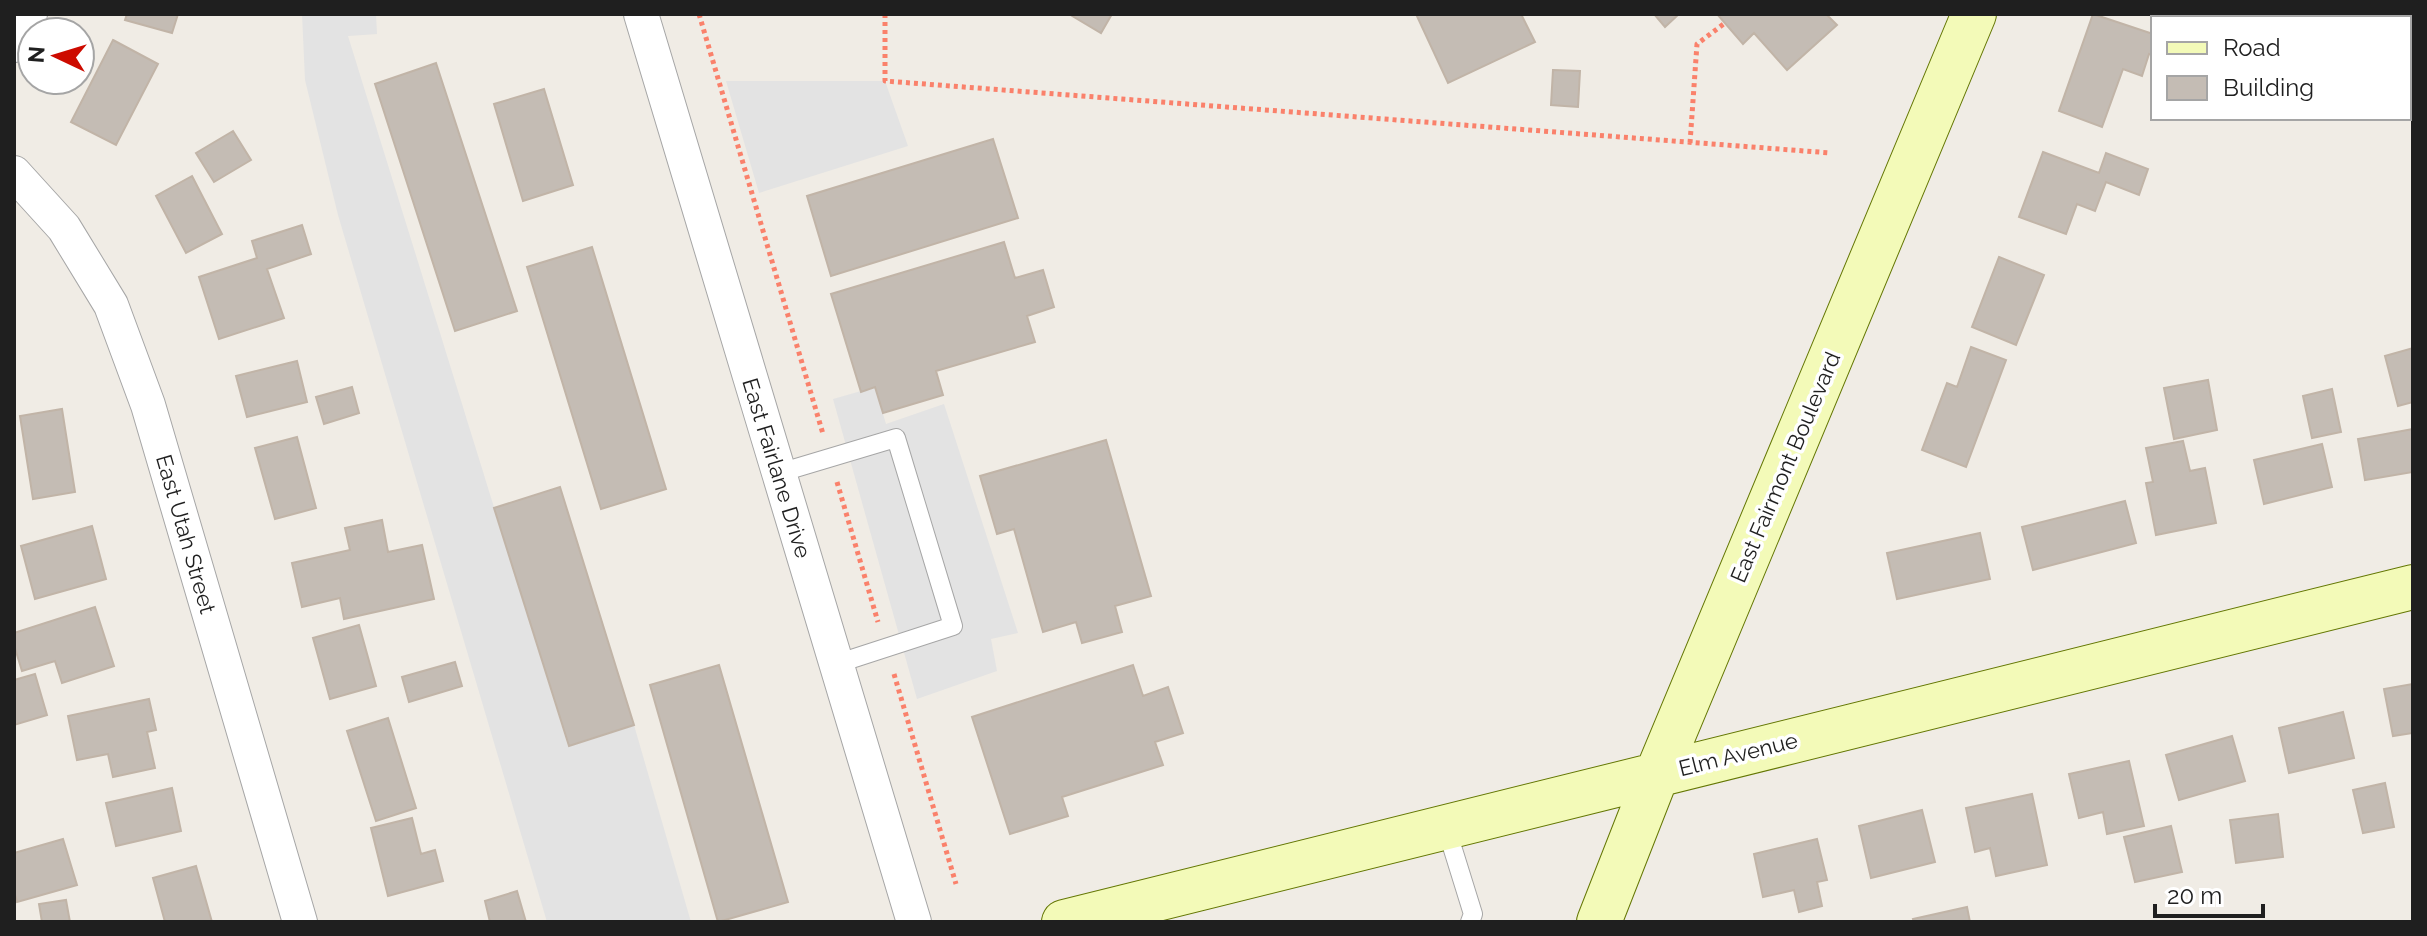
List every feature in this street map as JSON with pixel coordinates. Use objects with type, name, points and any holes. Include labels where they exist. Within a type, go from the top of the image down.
[{"type":"street","points":[[14,45],[30,14]]},
{"type":"street","name":"East Fairlane Drive","points":[[641,14],[914,922]]},
{"type":"street","name":"East Fairmont Boulevard","points":[[1599,922],[1657,774],[1974,14]]},
{"type":"street","name":"East Utah Street","points":[[14,173],[64,228],[111,305],[148,405],[300,922]]},
{"type":"street","name":"Elm Avenue","points":[[1064,922],[1169,902],[1446,827],[2413,587]]},
{"type":"lane","points":[[779,473],[896,438],[953,626],[836,664]]},
{"type":"lane","points":[[1446,827],[1473,914],[1470,922]]},
{"type":"path","points":[[885,14],[885,81],[1831,153]]},
{"type":"path","points":[[1690,143],[1697,44],[1725,23]]},
{"type":"shaded area","points":[[302,14],[376,14],[377,34],[348,36],[568,746],[634,725],[691,922],[547,922],[338,215],[305,80]]},
{"type":"shaded area","points":[[726,81],[885,81],[908,146],[759,193]]},
{"type":"shaded area","points":[[875,387],[886,424],[944,404],[1018,633],[991,639],[997,671],[917,699],[833,399]]},
{"type":"building","points":[[127,14],[178,14],[172,33],[125,20]]},
{"type":"building","points":[[1069,14],[1112,14],[1101,33]]},
{"type":"building","points":[[1416,14],[1521,14],[1535,42],[1448,83]]},
{"type":"building","points":[[1654,14],[1679,14],[1665,27]]},
{"type":"building","points":[[1717,14],[1826,14],[1837,25],[1787,70],[1754,33],[1743,44]]},
{"type":"building","points":[[2093,14],[2151,33],[2151,54],[2142,76],[2123,69],[2102,127],[2059,111]]},
{"type":"building","points":[[2413,14],[2413,51],[2411,16],[2361,16]]},
{"type":"building","points":[[113,40],[158,64],[116,145],[71,122],[84,96],[96,96],[96,73]]},
{"type":"building","points":[[436,63],[517,311],[455,331],[375,84]]},
{"type":"building","points":[[1553,70],[1580,71],[1578,107],[1551,105]]},
{"type":"building","points":[[544,89],[573,185],[523,201],[494,104]]},
{"type":"building","points":[[233,131],[251,160],[214,182],[196,153]]},
{"type":"building","points":[[993,139],[1018,218],[831,276],[807,196]]},
{"type":"building","points":[[2043,152],[2099,173],[2106,153],[2148,169],[2139,195],[2106,182],[2095,211],[2077,204],[2066,234],[2019,217]]},
{"type":"building","points":[[192,176],[222,234],[186,253],[156,196]]},
{"type":"building","points":[[302,225],[311,254],[267,269],[284,318],[219,339],[199,277],[257,258],[252,241]]},
{"type":"building","points":[[1004,242],[1015,278],[1043,270],[1054,307],[1027,316],[1035,342],[936,371],[943,395],[883,413],[875,387],[861,392],[831,294]]},
{"type":"building","points":[[592,247],[666,489],[601,509],[527,267]]},
{"type":"building","points":[[1999,257],[2044,275],[2016,345],[1972,327]]},
{"type":"building","points":[[1971,347],[2006,360],[1966,467],[1922,450],[1947,383],[1957,387]]},
{"type":"building","points":[[2413,348],[2413,402],[2398,406],[2385,356]]},
{"type":"building","points":[[297,361],[307,402],[247,417],[236,376]]},
{"type":"building","points":[[2208,380],[2217,430],[2174,439],[2164,388]]},
{"type":"building","points":[[352,387],[359,413],[324,424],[316,397]]},
{"type":"building","points":[[2332,389],[2341,432],[2312,438],[2303,396]]},
{"type":"building","points":[[62,409],[75,492],[33,499],[20,416]]},
{"type":"building","points":[[2413,429],[2413,472],[2365,480],[2358,439]]},
{"type":"building","points":[[297,437],[316,508],[275,519],[255,448]]},
{"type":"building","points":[[1106,440],[1151,596],[1115,606],[1122,632],[1082,643],[1076,622],[1043,632],[1014,529],[997,534],[980,476]]},
{"type":"building","points":[[2183,441],[2190,471],[2205,468],[2216,523],[2156,535],[2146,483],[2153,482],[2146,448]]},
{"type":"building","points":[[2322,444],[2332,487],[2264,504],[2254,460]]},
{"type":"building","points":[[560,487],[634,725],[569,746],[494,508]]},
{"type":"building","points":[[2125,501],[2136,543],[2033,570],[2022,527]]},
{"type":"building","points":[[382,520],[388,552],[422,545],[434,599],[344,619],[340,598],[302,607],[292,563],[350,550],[345,528]]},
{"type":"building","points":[[92,526],[106,579],[35,599],[21,546]]},
{"type":"building","points":[[1980,533],[1990,579],[1897,599],[1887,553]]},
{"type":"building","points":[[95,607],[114,666],[62,683],[55,661],[22,671],[14,645],[14,633]]},
{"type":"building","points":[[359,625],[376,686],[330,699],[313,638]]},
{"type":"building","points":[[455,662],[462,686],[409,702],[402,677]]},
{"type":"building","points":[[719,665],[788,902],[718,922],[650,685]]},
{"type":"building","points":[[1133,665],[1143,696],[1168,687],[1183,733],[1155,742],[1163,765],[1062,797],[1068,816],[1010,834],[972,717]]},
{"type":"building","points":[[35,674],[47,715],[14,725],[14,680]]},
{"type":"building","points":[[2413,684],[2413,733],[2393,736],[2384,689]]},
{"type":"building","points":[[149,699],[156,730],[147,732],[155,768],[113,777],[108,754],[77,760],[68,716]]},
{"type":"building","points":[[2343,712],[2354,758],[2289,773],[2279,728]]},
{"type":"building","points":[[388,718],[416,808],[376,821],[347,731]]},
{"type":"building","points":[[2232,736],[2245,781],[2179,800],[2166,755]]},
{"type":"building","points":[[2129,761],[2144,826],[2107,834],[2103,812],[2079,818],[2069,774]]},
{"type":"building","points":[[2385,783],[2394,827],[2363,833],[2353,790]]},
{"type":"building","points":[[172,788],[181,831],[116,846],[106,803]]},
{"type":"building","points":[[2032,794],[2047,865],[1996,876],[1990,848],[1975,852],[1966,808]]},
{"type":"building","points":[[1922,810],[1935,862],[1871,878],[1859,826]]},
{"type":"building","points":[[2278,814],[2283,857],[2236,863],[2230,820]]},
{"type":"building","points":[[412,818],[421,854],[435,850],[443,881],[388,896],[371,828]]},
{"type":"building","points":[[2171,826],[2182,872],[2135,882],[2124,837]]},
{"type":"building","points":[[63,839],[77,885],[17,902],[14,853]]},
{"type":"building","points":[[1817,839],[1827,880],[1817,882],[1822,906],[1799,912],[1794,890],[1763,897],[1754,854]]},
{"type":"building","points":[[196,866],[212,922],[165,922],[153,878]]},
{"type":"building","points":[[517,891],[526,922],[490,922],[485,901]]},
{"type":"building","points":[[66,900],[70,922],[42,922],[39,904]]},
{"type":"building","points":[[1967,907],[1970,922],[1914,922],[1913,919]]}]
